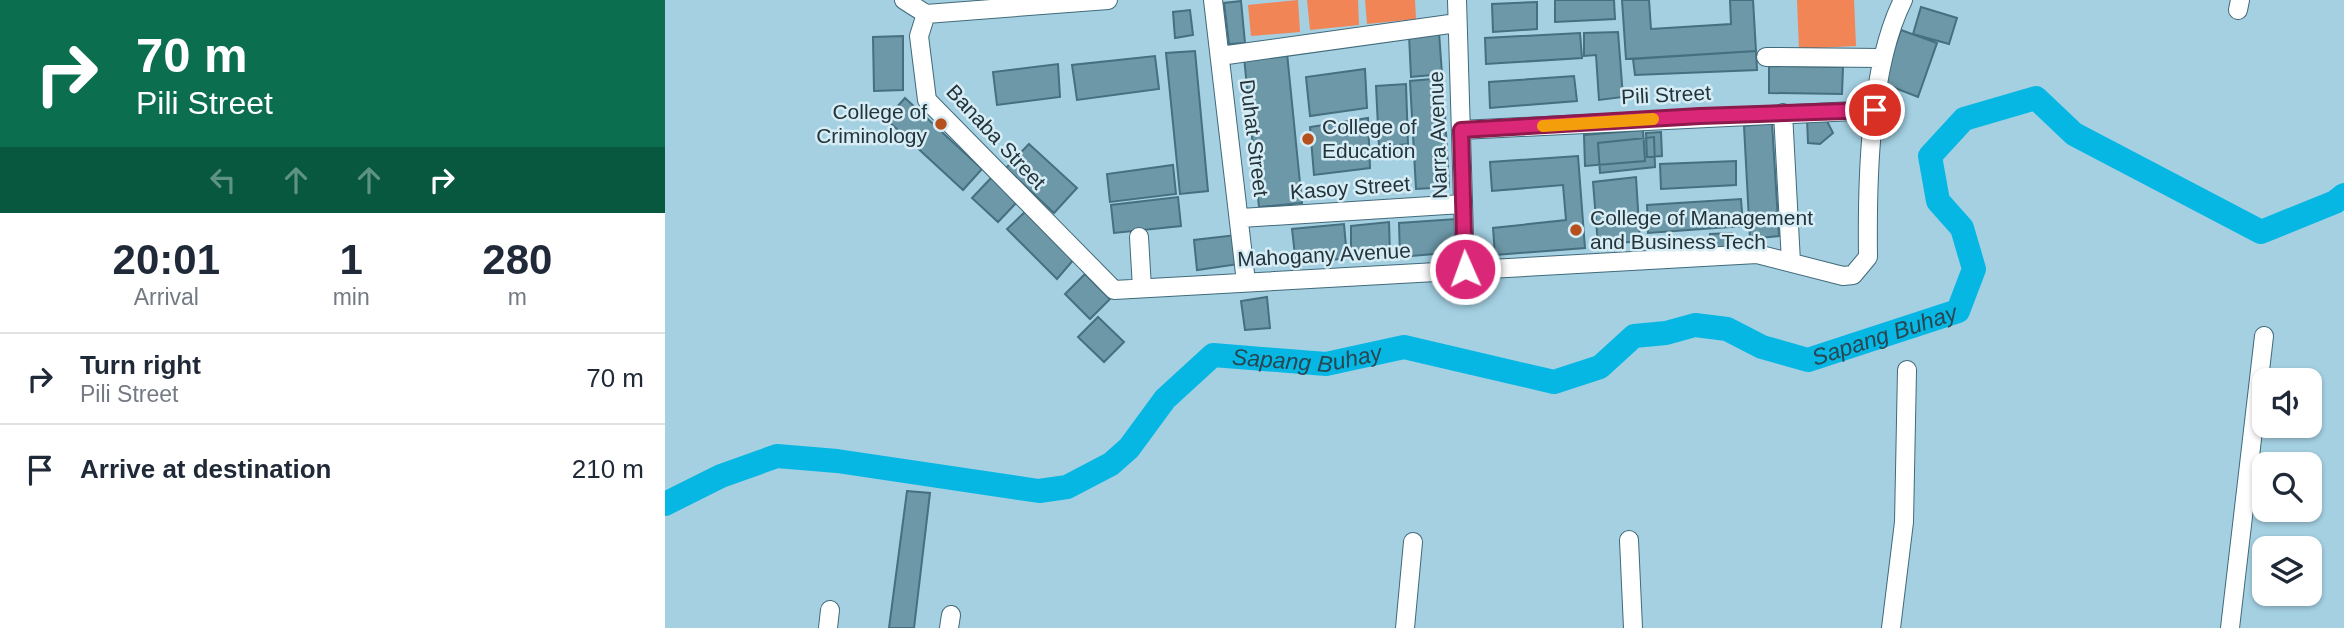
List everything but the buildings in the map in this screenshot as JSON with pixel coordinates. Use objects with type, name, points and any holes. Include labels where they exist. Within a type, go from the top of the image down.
[{"type":"street","points":[[904,0],[926,14],[1108,0]]},
{"type":"street","name":"Duhat Street","points":[[1213,0],[1241,218],[1246,282]]},
{"type":"street","name":"Narra Avenue","points":[[1457,0],[1465,269]]},
{"type":"street","name":"Mahogany Avenue","points":[[1072,249],[1114,290],[1757,254],[1843,276],[1853,275],[1868,257],[1875,110],[1881,58],[1890,26],[1903,0]]},
{"type":"street","name":"Banaba Street","points":[[926,14],[919,36],[927,100],[1072,249]]},
{"type":"street","points":[[1220,56],[1457,23]]},
{"type":"street","points":[[1766,57],[1881,58]]},
{"type":"street","name":"Pili Street","points":[[1461,130],[1875,110]]},
{"type":"street","points":[[1783,113],[1791,262]]},
{"type":"street","name":"Kasoy Street","points":[[1241,218],[1462,204]]},
{"type":"street","points":[[1139,237],[1142,288]]},
{"type":"street","points":[[2230,628],[2264,335]]},
{"type":"street","points":[[1891,628],[1904,522],[1907,370]]},
{"type":"street","points":[[1629,540],[1633,628]]},
{"type":"street","points":[[1405,628],[1413,542]]},
{"type":"street","points":[[828,628],[830,610]]},
{"type":"shaded area","points":[[1298,0],[1300,32],[1251,36],[1248,5]]},
{"type":"shaded area","points":[[1307,0],[1358,0],[1359,25],[1310,30]]},
{"type":"shaded area","points":[[1365,0],[1415,0],[1416,19],[1367,24]]},
{"type":"shaded area","points":[[1797,0],[1854,0],[1856,46],[1799,49]]},
{"type":"waterway","name":"Sapang Buhay","points":[[665,504],[721,476],[777,456],[837,461],[1039,491],[1067,487],[1111,464],[1129,448],[1165,399],[1213,355],[1326,364],[1404,347],[1554,382],[1600,367],[1634,336],[1666,333],[1695,325],[1727,329],[1762,347],[1808,360],[1958,311],[1974,269],[1962,228],[1938,201],[1930,156],[1964,119],[2036,98],[2074,134],[2261,232],[2335,202],[2344,195]]},
{"type":"slow traffic","points":[[1543,126],[1653,119]]},
{"type":"place","name":"College of Criminology","points":[[941,124]]},
{"type":"place","name":"College of Education","points":[[1308,139]]},
{"type":"place","name":"College of Management and Business Tech","points":[[1576,230]]},
{"type":"route","points":[[1465,269],[1461,130],[1700,116],[1875,110]]}]
